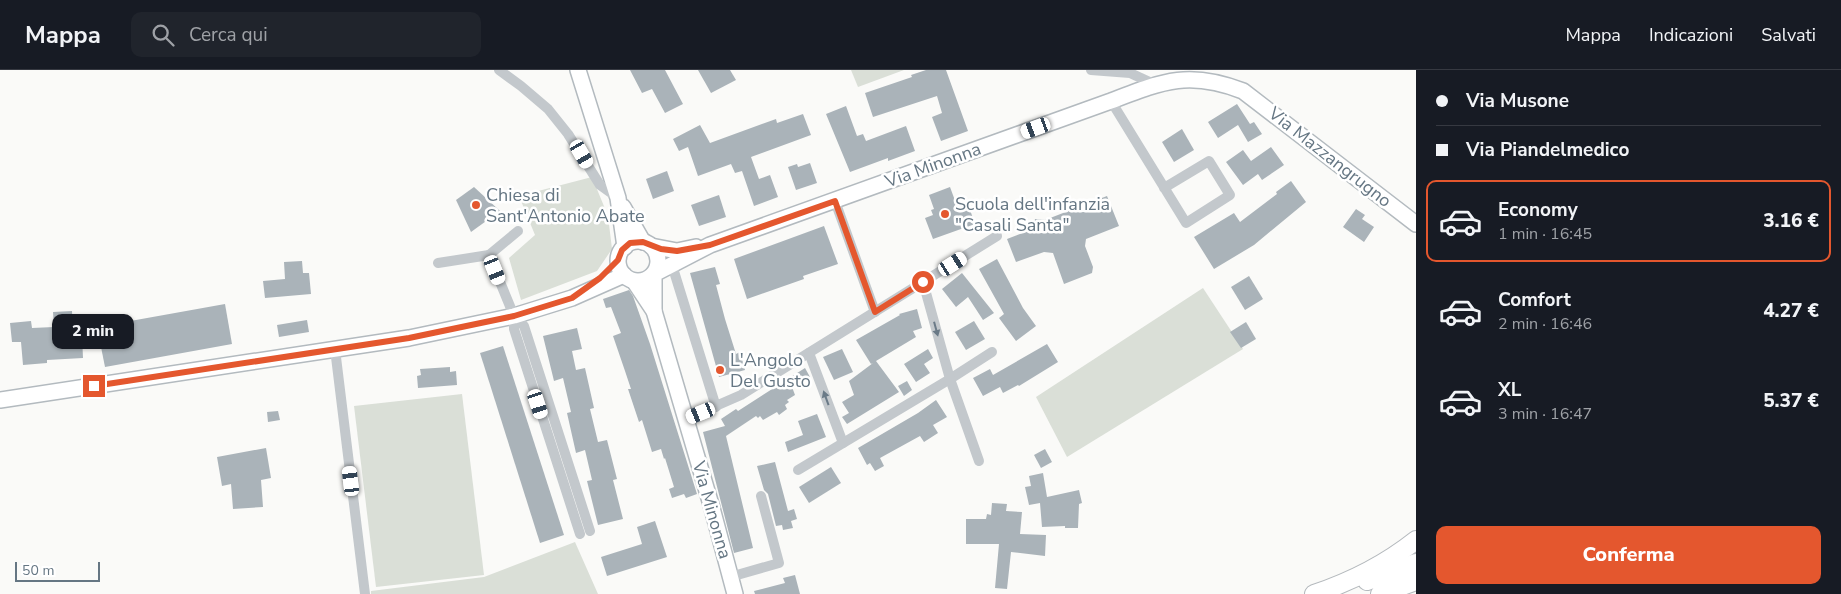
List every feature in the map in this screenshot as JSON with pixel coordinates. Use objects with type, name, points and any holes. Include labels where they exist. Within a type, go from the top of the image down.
[{"type":"highway","points":[[1314,594],[1364,572],[1394,556],[1416,540]]},
{"type":"highway","points":[[1328,594],[1416,563]]},
{"type":"highway","points":[[1380,594],[1416,581]]},
{"type":"main road","name":"Via Minonna","points":[[578,70],[618,198],[622,253],[621,271],[629,278],[654,311]]},
{"type":"main road","name":"Via Minonna","points":[[629,278],[645,280],[710,245],[1154,84],[1182,77],[1203,77],[1225,82],[1243,91]]},
{"type":"main road","name":"Via Mazzangrugno","points":[[1243,91],[1416,224]]},
{"type":"main road","name":"Via Minonna","points":[[618,198],[647,244],[655,250],[658,260],[654,274],[654,311],[735,594]]},
{"type":"main road","name":"Via Minonna","points":[[622,253],[630,243],[647,244],[677,251],[710,245]]},
{"type":"main road","points":[[572,298],[600,278],[622,253]]},
{"type":"main road","points":[[0,400],[409,338],[514,316],[629,278]]},
{"type":"street","points":[[499,70],[521,86],[548,110],[568,134],[600,185],[618,198]]},
{"type":"street","points":[[1091,70],[1130,73],[1154,84]]},
{"type":"street","points":[[1110,101],[1164,188],[1186,223],[1230,195],[1209,161],[1164,188]]},
{"type":"street","points":[[835,201],[875,312]]},
{"type":"street","points":[[438,263],[489,255],[518,231]]},
{"type":"street","points":[[686,419],[741,395],[997,236]]},
{"type":"street","points":[[489,255],[514,316],[514,329],[585,533]]},
{"type":"street","points":[[672,265],[716,407]]},
{"type":"street","points":[[923,282],[950,379],[979,461]]},
{"type":"street","points":[[335,349],[365,594]]},
{"type":"street","points":[[809,352],[842,442]]},
{"type":"street","points":[[798,470],[992,352]]},
{"type":"street","points":[[730,577],[779,563],[761,496]]},
{"type":"shaded area","points":[[851,70],[904,70],[858,87]]},
{"type":"shaded area","points":[[592,177],[608,216],[612,249],[597,271],[521,300],[509,258],[535,235],[519,196]]},
{"type":"shaded area","points":[[1203,288],[1243,349],[1067,457],[1036,397]]},
{"type":"shaded area","points":[[462,394],[484,575],[376,587],[354,406]]},
{"type":"shaded area","points":[[575,542],[598,594],[371,594],[371,591],[484,577]]},
{"type":"building","points":[[630,70],[665,70],[683,104],[665,113],[652,89],[642,93]]},
{"type":"building","points":[[698,70],[730,70],[736,80],[711,93]]},
{"type":"building","points":[[926,70],[946,70],[968,131],[941,141],[932,117],[942,113],[937,96],[873,117],[865,93],[912,77],[911,75]]},
{"type":"building","points":[[1237,104],[1250,124],[1254,122],[1262,134],[1248,142],[1238,125],[1218,138],[1208,122]]},
{"type":"building","points":[[846,106],[857,136],[863,134],[866,141],[906,126],[915,151],[888,161],[888,158],[850,172],[826,114]]},
{"type":"building","points":[[803,114],[811,135],[751,157],[759,179],[770,175],[778,197],[754,206],[742,171],[735,173],[731,164],[698,176],[688,147],[679,151],[673,139],[700,125],[710,143],[776,119],[777,123]]},
{"type":"building","points":[[1182,129],[1194,150],[1174,162],[1162,142]]},
{"type":"building","points":[[1271,147],[1284,165],[1262,180],[1258,174],[1243,185],[1226,162],[1243,150],[1251,161]]},
{"type":"building","points":[[810,163],[817,183],[796,190],[788,167],[797,164],[798,167]]},
{"type":"building","points":[[667,171],[674,191],[653,199],[646,179]]},
{"type":"building","points":[[1291,181],[1306,202],[1254,245],[1214,269],[1194,237],[1234,213],[1240,222]]},
{"type":"building","name":"Chiesa di Sant'Antonio Abate","points":[[474,187],[500,211],[471,232],[456,200]]},
{"type":"building","points":[[950,187],[957,206],[960,205],[962,210],[969,207],[975,224],[933,239],[925,218],[933,215],[931,210],[934,209],[929,195]]},
{"type":"building","points":[[719,195],[726,217],[699,226],[691,205]]},
{"type":"building","points":[[1107,196],[1119,226],[1086,239],[1085,246],[1093,267],[1092,273],[1064,284],[1053,253],[1044,252],[1016,262],[1007,239],[1033,229],[1035,219],[1045,220]]},
{"type":"building","points":[[1356,209],[1365,215],[1362,219],[1374,227],[1364,242],[1343,227]]},
{"type":"building","points":[[824,226],[838,264],[803,276],[804,279],[747,299],[734,259]]},
{"type":"building","points":[[997,259],[1023,308],[1036,326],[1016,341],[999,318],[1004,314],[979,269]]},
{"type":"building","points":[[302,261],[303,273],[309,273],[311,294],[265,298],[263,281],[285,279],[284,262]]},
{"type":"building","points":[[715,267],[720,284],[716,285],[725,319],[736,354],[740,352],[745,370],[719,377],[690,273]]},
{"type":"building","points":[[962,273],[994,313],[983,320],[968,297],[956,307],[942,289]]},
{"type":"building","points":[[1249,276],[1263,299],[1245,310],[1231,287]]},
{"type":"building","points":[[629,290],[633,296],[650,344],[697,494],[686,498],[684,494],[672,498],[669,489],[674,487],[665,458],[661,449],[652,452],[642,420],[639,422],[628,389],[631,389],[613,336],[621,333],[611,307],[606,308],[603,299]]},
{"type":"building","points":[[225,304],[232,344],[105,367],[97,327]]},
{"type":"building","points":[[917,309],[922,328],[913,331],[916,337],[876,361],[899,392],[847,424],[842,417],[849,413],[842,402],[854,395],[849,381],[873,363],[871,364],[856,340],[899,314]]},
{"type":"building","points":[[72,311],[73,336],[82,336],[83,358],[47,360],[47,363],[23,365],[21,342],[12,342],[10,323],[31,321],[32,328],[54,327],[53,312]]},
{"type":"building","points":[[307,320],[309,332],[279,337],[277,325]]},
{"type":"building","points":[[974,321],[985,339],[966,350],[955,332]]},
{"type":"building","points":[[1246,322],[1256,339],[1241,348],[1230,332]]},
{"type":"building","points":[[577,328],[582,349],[572,351],[576,370],[585,368],[594,408],[590,409],[598,442],[607,440],[617,479],[613,480],[623,519],[598,525],[587,481],[592,480],[585,450],[576,453],[567,413],[571,412],[563,378],[554,381],[543,336]]},
{"type":"building","points":[[1047,344],[1058,362],[1019,386],[1003,393],[1000,387],[983,396],[973,378],[990,369],[993,375]]},
{"type":"building","points":[[503,346],[564,535],[540,543],[480,353]]},
{"type":"building","points":[[842,349],[853,372],[834,380],[823,357]]},
{"type":"building","points":[[928,349],[933,358],[924,364],[930,373],[916,382],[904,364]]},
{"type":"building","points":[[450,367],[450,372],[456,371],[457,385],[418,388],[417,376],[421,375],[420,369]]},
{"type":"building","points":[[805,368],[810,377],[792,387],[795,395],[787,400],[789,402],[785,405],[787,409],[779,415],[777,412],[763,420],[760,416],[758,418],[756,416],[726,436],[753,548],[734,553],[703,432],[725,426],[721,419],[736,409],[738,411]]},
{"type":"building","points":[[907,381],[912,390],[904,396],[898,386]]},
{"type":"building","points":[[936,400],[947,417],[933,425],[938,433],[924,442],[920,436],[880,458],[884,466],[875,471],[870,463],[867,465],[858,448],[918,413]]},
{"type":"building","points":[[278,411],[280,420],[268,422],[267,412]]},
{"type":"building","points":[[817,414],[826,437],[788,452],[785,442],[803,435],[798,421]]},
{"type":"building","points":[[266,448],[271,478],[261,480],[263,507],[233,509],[231,484],[222,486],[217,457]]},
{"type":"building","points":[[1045,449],[1052,462],[1041,468],[1034,455]]},
{"type":"building","points":[[775,462],[788,511],[794,509],[797,519],[791,521],[793,528],[783,530],[782,525],[776,526],[768,494],[764,490],[757,466]]},
{"type":"building","points":[[831,467],[841,483],[809,503],[799,487]]},
{"type":"building","points":[[1043,473],[1047,497],[1079,490],[1082,503],[1079,504],[1078,528],[1065,528],[1065,526],[1042,527],[1040,503],[1029,505],[1025,487],[1031,486],[1029,476]]},
{"type":"building","points":[[992,503],[1007,504],[1006,511],[1022,512],[1020,534],[1046,535],[1045,556],[1011,552],[1007,589],[995,588],[999,544],[966,544],[966,519],[986,519],[987,514],[991,515]]},
{"type":"building","points":[[655,521],[667,557],[607,576],[601,557],[642,544],[637,527]]},
{"type":"building","points":[[795,575],[800,594],[755,594],[754,591],[785,583],[783,578]]},
{"type":"place","name":"Chiesa di Sant'Antonio Abate","points":[[476,205]]},
{"type":"place","name":"Scuola dell'infanzia \"Casali Santa\"","points":[[945,214]]},
{"type":"place","name":"L'Angolo Del Gusto","points":[[720,370]]},
{"type":"route","points":[[94,386],[409,338],[514,316],[572,298],[600,278],[618,260],[622,250],[630,243],[643,242],[661,249],[677,251],[710,245],[835,201],[875,312],[923,282]]}]
